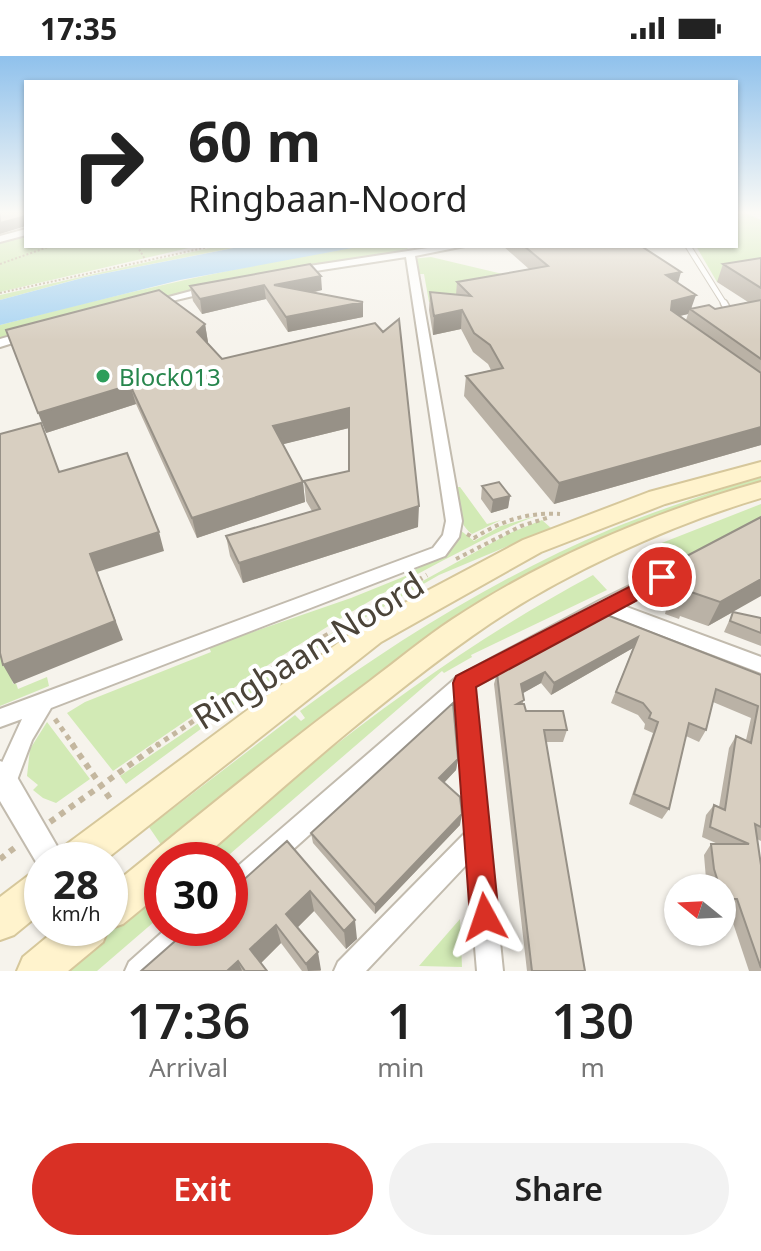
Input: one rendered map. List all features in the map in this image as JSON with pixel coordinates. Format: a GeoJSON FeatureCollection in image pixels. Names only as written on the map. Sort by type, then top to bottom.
{"type":"FeatureCollection","features":[{"type":"Feature","properties":{"kind":"main road"},"geometry":{"type":"LineString","coordinates":[[526,536],[761,469]]}},
{"type":"Feature","properties":{"kind":"main road"},"geometry":{"type":"LineString","coordinates":[[193,842],[299,753],[463,627],[564,568],[702,507],[761,490]]}},
{"type":"Feature","properties":{"kind":"main road","name":"Ringbaan-Noord"},"geometry":{"type":"LineString","coordinates":[[98,842],[371,634],[526,536]]}},
{"type":"Feature","properties":{"kind":"main road"},"geometry":{"type":"LineString","coordinates":[[128,896],[144,883]]}},
{"type":"Feature","properties":{"kind":"main road"},"geometry":{"type":"LineString","coordinates":[[0,921],[24,902]]}},
{"type":"Feature","properties":{"kind":"main road"},"geometry":{"type":"LineString","coordinates":[[37,971],[67,946]]}},
{"type":"Feature","properties":{"kind":"street"},"geometry":{"type":"LineString","coordinates":[[287,273],[400,255]]}},
{"type":"Feature","properties":{"kind":"street"},"geometry":{"type":"LineString","coordinates":[[410,255],[452,529]]}},
{"type":"Feature","properties":{"kind":"street"},"geometry":{"type":"LineString","coordinates":[[145,304],[219,287]]}},
{"type":"Feature","properties":{"kind":"street"},"geometry":{"type":"LineString","coordinates":[[0,343],[41,331]]}},
{"type":"Feature","properties":{"kind":"street","name":"Ringbaan-Noord"},"geometry":{"type":"LineString","coordinates":[[0,718],[439,552],[452,529]]}},
{"type":"Feature","properties":{"kind":"street"},"geometry":{"type":"LineString","coordinates":[[248,873],[464,683],[662,577]]}},
{"type":"Feature","properties":{"kind":"street"},"geometry":{"type":"LineString","coordinates":[[605,606],[761,665]]}},
{"type":"Feature","properties":{"kind":"street"},"geometry":{"type":"LineString","coordinates":[[464,683],[490,971]]}},
{"type":"Feature","properties":{"kind":"street"},"geometry":{"type":"LineString","coordinates":[[39,842],[3,778],[30,720],[44,701]]}},
{"type":"Feature","properties":{"kind":"street"},"geometry":{"type":"LineString","coordinates":[[347,971],[478,836]]}},
{"type":"Feature","properties":{"kind":"street"},"geometry":{"type":"LineString","coordinates":[[138,971],[166,946]]}},
{"type":"Feature","properties":{"kind":"lane"},"geometry":{"type":"LineString","coordinates":[[693,255],[729,312],[714,315]]}},
{"type":"Feature","properties":{"kind":"path"},"geometry":{"type":"LineString","coordinates":[[0,264],[26,255]]}},
{"type":"Feature","properties":{"kind":"path"},"geometry":{"type":"LineString","coordinates":[[142,255],[145,259]]}},
{"type":"Feature","properties":{"kind":"path"},"geometry":{"type":"LineString","coordinates":[[0,293],[167,255]]}},
{"type":"Feature","properties":{"kind":"path"},"geometry":{"type":"LineString","coordinates":[[452,529],[474,538],[489,527],[534,512],[560,514]]}},
{"type":"Feature","properties":{"kind":"path","name":"Ringbaan-Noord"},"geometry":{"type":"LineString","coordinates":[[452,561],[526,536]]}},
{"type":"Feature","properties":{"kind":"path","name":"Ringbaan-Noord"},"geometry":{"type":"LineString","coordinates":[[34,833],[159,743],[337,625],[440,568]]}},
{"type":"Feature","properties":{"kind":"path"},"geometry":{"type":"LineString","coordinates":[[44,701],[124,821]]}},
{"type":"Feature","properties":{"kind":"green space"},"geometry":{"type":"Polygon","coordinates":[[[0,255],[160,255],[0,292],[0,255]]]}},
{"type":"Feature","properties":{"kind":"green space"},"geometry":{"type":"Polygon","coordinates":[[[180,255],[199,255],[85,277],[0,300],[0,295],[180,255]]]}},
{"type":"Feature","properties":{"kind":"green space"},"geometry":{"type":"Polygon","coordinates":[[[315,255],[377,255],[212,285],[0,338],[0,325],[227,271],[315,255]]]}},
{"type":"Feature","properties":{"kind":"green space"},"geometry":{"type":"Polygon","coordinates":[[[701,255],[761,255],[761,275],[717,282],[701,255]]]}},
{"type":"Feature","properties":{"kind":"green space"},"geometry":{"type":"Polygon","coordinates":[[[431,257],[540,283],[429,302],[424,274],[413,274],[411,259],[431,257]]]}},
{"type":"Feature","properties":{"kind":"green space"},"geometry":{"type":"Polygon","coordinates":[[[761,476],[761,487],[583,559],[174,842],[159,842],[149,827],[295,715],[301,721],[305,718],[300,711],[450,611],[570,547],[667,508],[761,476]]]}},
{"type":"Feature","properties":{"kind":"green space"},"geometry":{"type":"Polygon","coordinates":[[[452,487],[460,487],[487,524],[501,520],[472,534],[460,519],[452,487]]]}},
{"type":"Feature","properties":{"kind":"green space"},"geometry":{"type":"Polygon","coordinates":[[[761,504],[761,523],[678,565],[654,546],[761,504]]]}},
{"type":"Feature","properties":{"kind":"green space"},"geometry":{"type":"Polygon","coordinates":[[[536,516],[477,543],[357,609],[274,661],[113,771],[67,713],[85,702],[211,652],[209,647],[408,575],[439,553],[455,526],[474,541],[501,526],[536,516]]]}},
{"type":"Feature","properties":{"kind":"green space"},"geometry":{"type":"Polygon","coordinates":[[[542,520],[551,528],[439,575],[347,628],[232,706],[126,784],[120,776],[348,622],[510,533],[542,520]]]}},
{"type":"Feature","properties":{"kind":"green space"},"geometry":{"type":"Polygon","coordinates":[[[593,575],[607,590],[471,655],[444,673],[442,671],[244,842],[217,842],[386,707],[539,605],[593,575]]]}},
{"type":"Feature","properties":{"kind":"green space"},"geometry":{"type":"Polygon","coordinates":[[[0,625],[13,684],[16,683],[18,689],[47,677],[49,686],[0,706],[0,625]]]}},
{"type":"Feature","properties":{"kind":"green space"},"geometry":{"type":"Polygon","coordinates":[[[47,722],[90,779],[56,803],[33,790],[38,785],[27,776],[30,749],[47,722]]]}},
{"type":"Feature","properties":{"kind":"green space"},"geometry":{"type":"Polygon","coordinates":[[[144,904],[144,931],[128,944],[128,917],[144,904]]]}},
{"type":"Feature","properties":{"kind":"green space"},"geometry":{"type":"Polygon","coordinates":[[[460,919],[462,967],[419,966],[460,919]]]}},
{"type":"Feature","properties":{"kind":"green space"},"geometry":{"type":"Polygon","coordinates":[[[95,946],[126,946],[97,971],[66,971],[95,946]]]}},
{"type":"Feature","properties":{"kind":"water"},"geometry":{"type":"Polygon","coordinates":[[[200,255],[316,255],[180,280],[0,325],[0,300],[86,277],[200,255]]]}},
{"type":"Feature","properties":{"kind":"building"},"geometry":{"type":"Polygon","coordinates":[[[534,255],[654,255],[681,272],[666,275],[696,295],[672,301],[671,310],[761,373],[761,427],[559,483],[466,376],[503,368],[490,345],[474,333],[462,310],[434,316],[430,292],[471,296],[457,282],[548,266],[534,255]]]}},
{"type":"Feature","properties":{"kind":"building"},"geometry":{"type":"Polygon","coordinates":[[[761,258],[761,288],[723,264],[761,258]]]}},
{"type":"Feature","properties":{"kind":"building"},"geometry":{"type":"Polygon","coordinates":[[[310,264],[321,276],[274,285],[363,302],[286,317],[264,285],[200,299],[190,286],[310,264]]]}},
{"type":"Feature","properties":{"kind":"building"},"geometry":{"type":"Polygon","coordinates":[[[159,290],[205,324],[197,332],[222,359],[375,323],[383,332],[399,319],[419,506],[239,563],[226,536],[320,509],[304,481],[349,471],[349,408],[273,426],[303,482],[192,518],[130,385],[38,413],[6,330],[159,290]]]}},
{"type":"Feature","properties":{"kind":"building"},"geometry":{"type":"Polygon","coordinates":[[[761,300],[761,359],[690,309],[709,305],[715,309],[761,300]]]}},
{"type":"Feature","properties":{"kind":"building"},"geometry":{"type":"Polygon","coordinates":[[[41,423],[59,472],[127,453],[159,532],[90,554],[115,621],[3,665],[0,653],[0,434],[41,423]]]}},
{"type":"Feature","properties":{"kind":"building"},"geometry":{"type":"Polygon","coordinates":[[[499,482],[510,496],[493,500],[482,486],[499,482]]]}},
{"type":"Feature","properties":{"kind":"building"},"geometry":{"type":"Polygon","coordinates":[[[761,517],[761,579],[720,602],[691,592],[689,595],[657,579],[686,563],[681,559],[761,517]]]}},
{"type":"Feature","properties":{"kind":"building"},"geometry":{"type":"Polygon","coordinates":[[[733,612],[761,618],[761,633],[730,621],[733,612]]]}},
{"type":"Feature","properties":{"kind":"building"},"geometry":{"type":"Polygon","coordinates":[[[607,615],[761,675],[761,827],[755,824],[761,865],[761,968],[736,899],[736,874],[716,874],[711,844],[749,844],[710,827],[714,805],[725,810],[736,736],[751,743],[758,706],[716,689],[706,730],[689,723],[669,809],[634,794],[658,722],[649,718],[651,713],[643,703],[616,692],[638,637],[554,683],[545,672],[521,684],[524,700],[517,704],[524,704],[526,711],[563,711],[567,730],[544,730],[585,971],[532,971],[497,673],[607,615]]]}},
{"type":"Feature","properties":{"kind":"building"},"geometry":{"type":"Polygon","coordinates":[[[453,703],[458,759],[439,778],[460,797],[462,814],[375,905],[311,833],[453,703]]]}},
{"type":"Feature","properties":{"kind":"building"},"geometry":{"type":"Polygon","coordinates":[[[287,841],[355,920],[344,931],[310,891],[286,914],[318,952],[306,964],[276,925],[250,949],[267,971],[245,971],[238,961],[227,971],[141,971],[169,946],[248,946],[248,876],[287,841]]]}},
{"type":"Feature","properties":{"kind":"place","name":"Block013"},"geometry":{"type":"Point","coordinates":[103,376]}},
{"type":"Feature","properties":{"kind":"route"},"geometry":{"type":"LineString","coordinates":[[485,917],[464,683],[662,577]]}}]}
